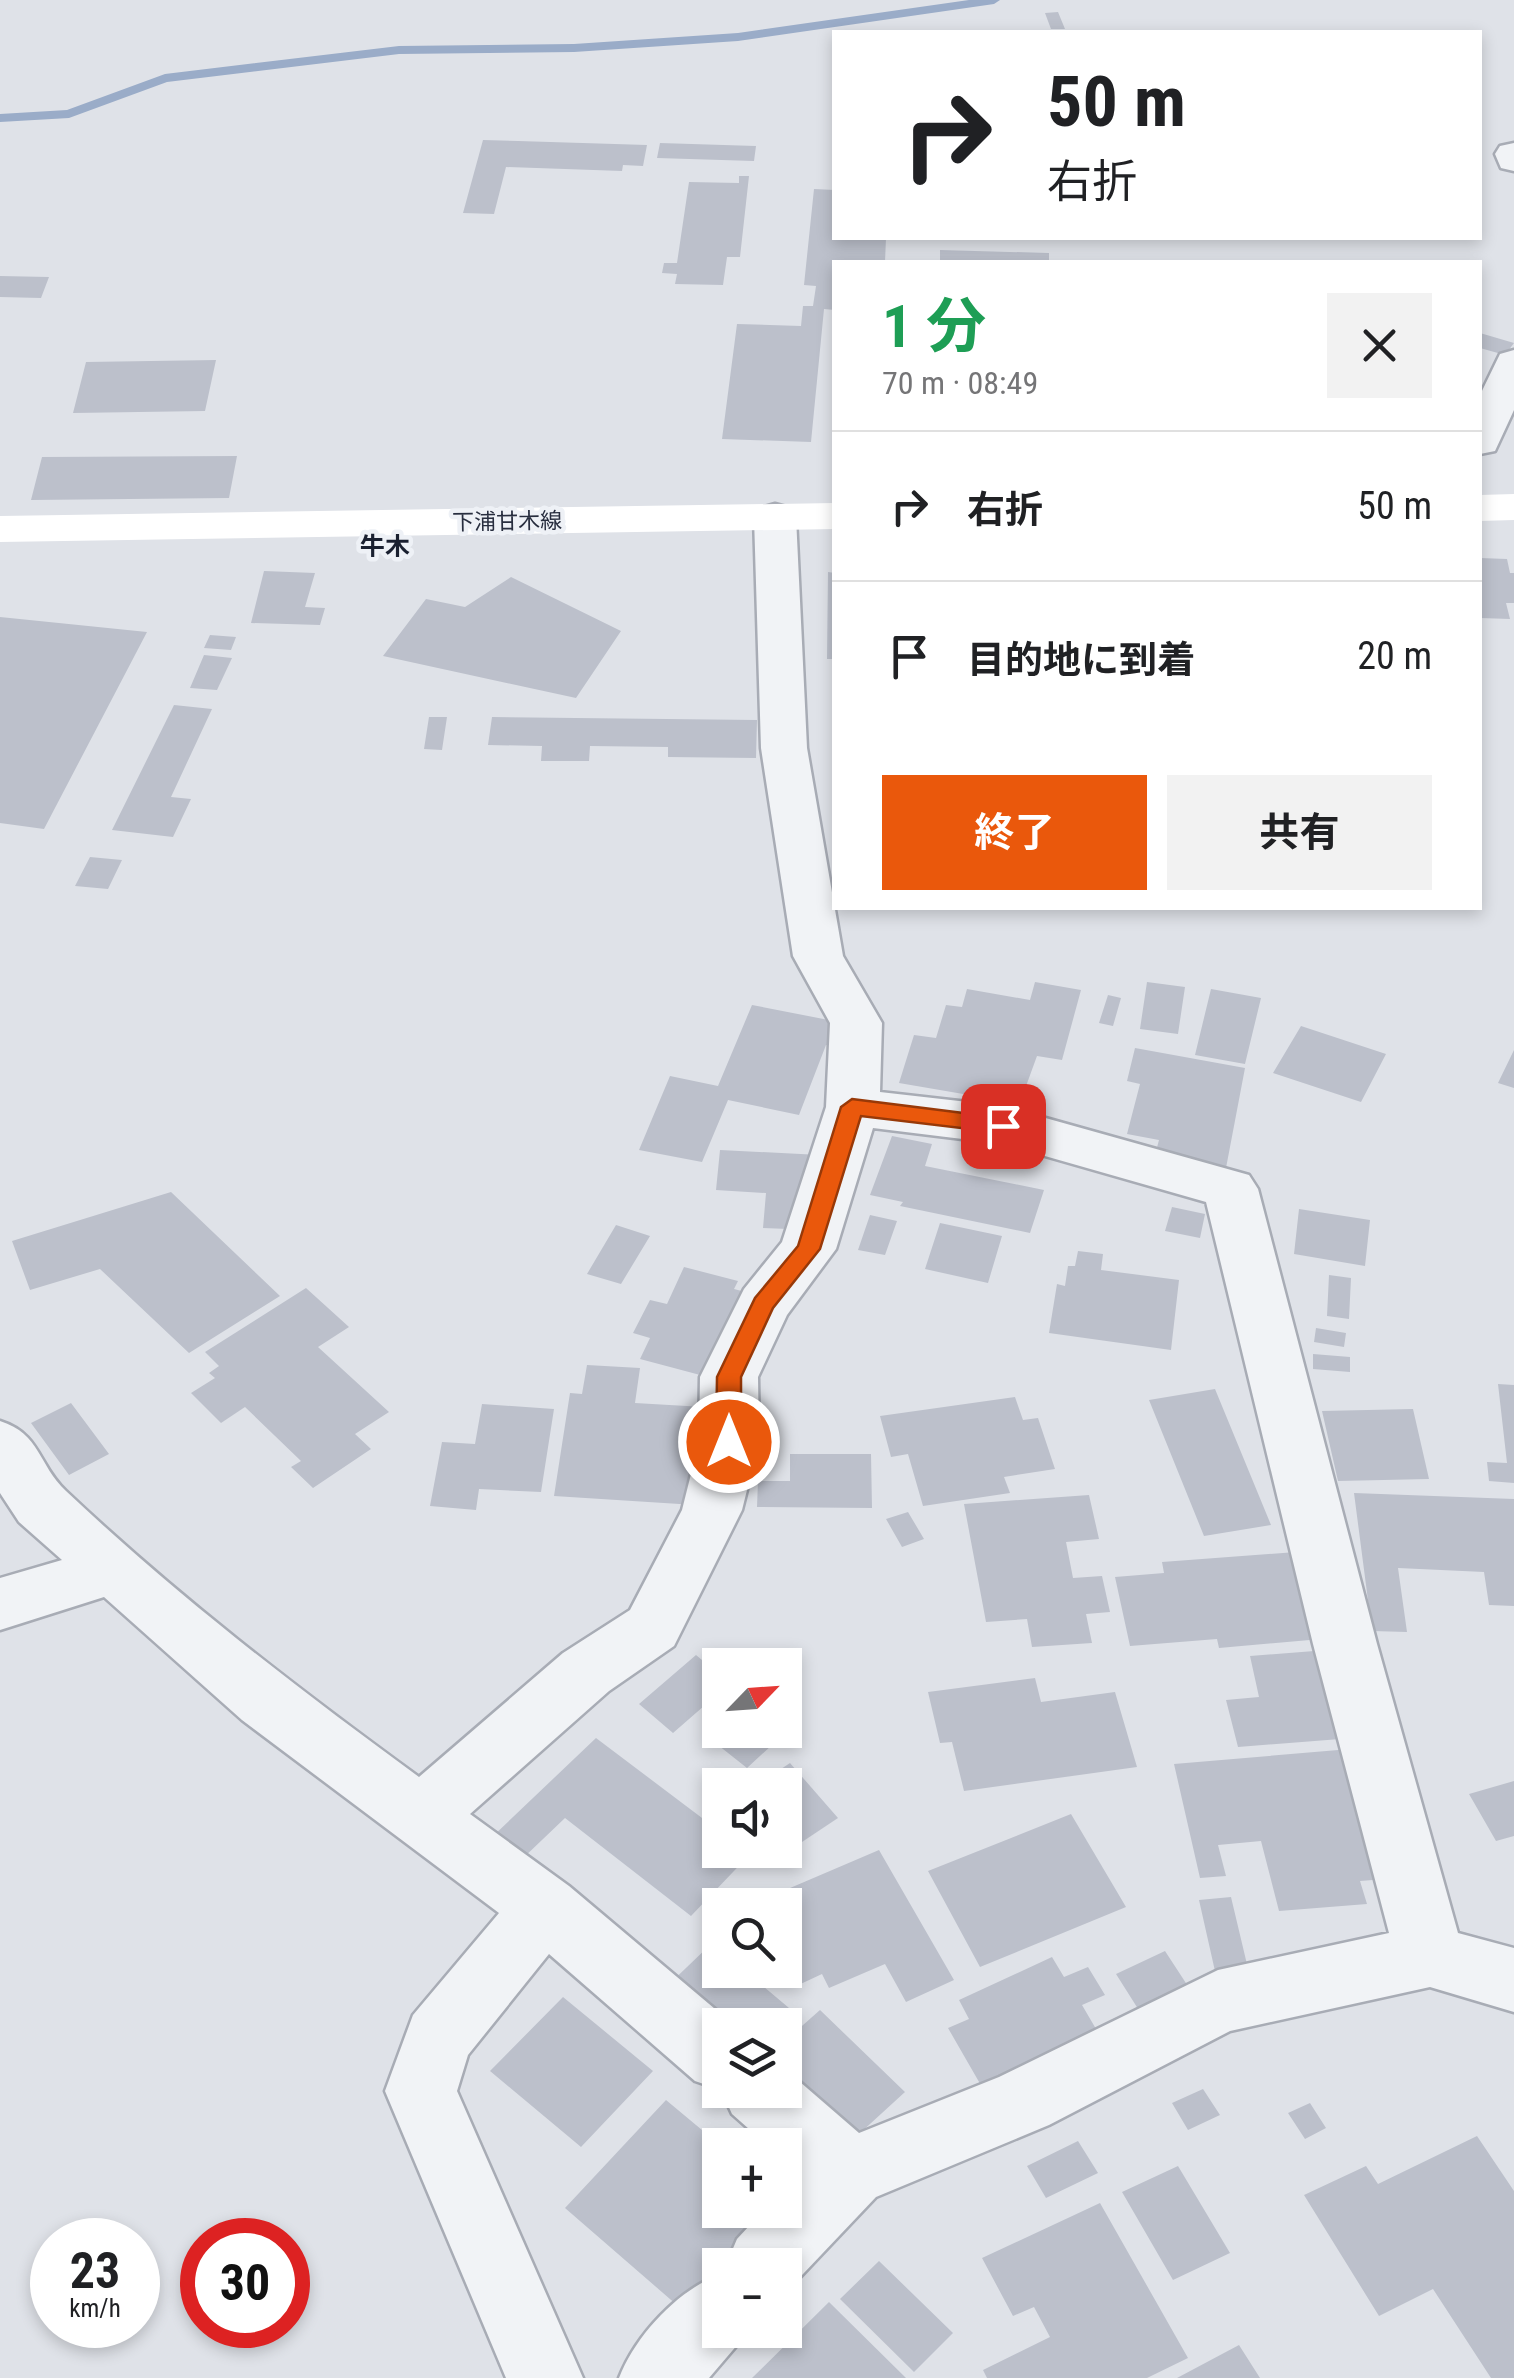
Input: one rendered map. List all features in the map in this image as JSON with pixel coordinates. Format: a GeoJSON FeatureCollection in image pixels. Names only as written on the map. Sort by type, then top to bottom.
{"type":"FeatureCollection","features":[{"type":"Feature","properties":{"kind":"main road"},"geometry":{"type":"LineString","coordinates":[[1482,508],[1514,507]]}},
{"type":"Feature","properties":{"kind":"main road","name":"下浦甘木線"},"geometry":{"type":"LineString","coordinates":[[0,529],[832,516]]}},
{"type":"Feature","properties":{"kind":"street"},"geometry":{"type":"LineString","coordinates":[[1482,437],[1514,362]]}},
{"type":"Feature","properties":{"kind":"street"},"geometry":{"type":"LineString","coordinates":[[421,1816],[586,1672],[652,1628],[712,1510],[729,1442],[729,1377],[764,1304],[808,1249],[852,1107],[856,1023],[818,956],[784,748],[775,517]]}},
{"type":"Feature","properties":{"kind":"street"},"geometry":{"type":"LineString","coordinates":[[852,1107],[1003,1126],[1230,1189],[1430,1956]]}},
{"type":"Feature","properties":{"kind":"street"},"geometry":{"type":"LineString","coordinates":[[0,1444],[41,1505],[265,1701],[545,1908],[702,2043]]}},
{"type":"Feature","properties":{"kind":"street"},"geometry":{"type":"LineString","coordinates":[[0,1604],[114,1569]]}},
{"type":"Feature","properties":{"kind":"street"},"geometry":{"type":"LineString","coordinates":[[545,1908],[438,2038],[421,2091],[545,2378]]}},
{"type":"Feature","properties":{"kind":"street"},"geometry":{"type":"LineString","coordinates":[[779,2248],[850,2172],[1024,2101],[1218,2002],[1430,1956],[1514,1980]]}},
{"type":"Feature","properties":{"kind":"street"},"geometry":{"type":"LineString","coordinates":[[777,2108],[850,2172]]}},
{"type":"Feature","properties":{"kind":"street"},"geometry":{"type":"LineString","coordinates":[[657,2378],[702,2330]]}},
{"type":"Feature","properties":{"kind":"building"},"geometry":{"type":"Polygon","coordinates":[[[1058,12],[1065,29],[1051,29],[1045,13],[1058,12]]]}},
{"type":"Feature","properties":{"kind":"building"},"geometry":{"type":"Polygon","coordinates":[[[483,140],[647,145],[643,166],[623,165],[622,171],[506,167],[494,214],[463,213],[483,140]]]}},
{"type":"Feature","properties":{"kind":"building"},"geometry":{"type":"Polygon","coordinates":[[[660,143],[756,146],[754,161],[657,158],[660,143]]]}},
{"type":"Feature","properties":{"kind":"building"},"geometry":{"type":"Polygon","coordinates":[[[739,176],[749,176],[740,257],[727,257],[723,285],[675,284],[677,274],[662,273],[664,263],[677,263],[689,182],[739,183],[739,176]]]}},
{"type":"Feature","properties":{"kind":"building"},"geometry":{"type":"Polygon","coordinates":[[[814,189],[832,190],[832,240],[886,240],[885,260],[832,260],[832,310],[824,309],[811,442],[722,439],[737,324],[801,326],[803,306],[813,306],[816,286],[804,285],[814,189]]]}},
{"type":"Feature","properties":{"kind":"building"},"geometry":{"type":"Polygon","coordinates":[[[940,250],[1049,253],[1049,260],[940,260],[940,250]]]}},
{"type":"Feature","properties":{"kind":"building"},"geometry":{"type":"Polygon","coordinates":[[[0,276],[49,277],[41,298],[0,297],[0,276]]]}},
{"type":"Feature","properties":{"kind":"building"},"geometry":{"type":"Polygon","coordinates":[[[1482,334],[1514,343],[1505,355],[1482,349],[1482,334]]]}},
{"type":"Feature","properties":{"kind":"building"},"geometry":{"type":"Polygon","coordinates":[[[216,360],[205,411],[73,413],[86,362],[216,360]]]}},
{"type":"Feature","properties":{"kind":"building"},"geometry":{"type":"Polygon","coordinates":[[[237,456],[229,498],[31,500],[42,457],[237,456]]]}},
{"type":"Feature","properties":{"kind":"building"},"geometry":{"type":"Polygon","coordinates":[[[1482,558],[1507,559],[1510,573],[1514,573],[1514,603],[1506,603],[1510,619],[1482,618],[1482,558]]]}},
{"type":"Feature","properties":{"kind":"building"},"geometry":{"type":"Polygon","coordinates":[[[264,571],[315,573],[305,607],[325,608],[320,625],[251,623],[264,571]]]}},
{"type":"Feature","properties":{"kind":"building"},"geometry":{"type":"Polygon","coordinates":[[[828,572],[832,573],[832,659],[827,659],[828,572]]]}},
{"type":"Feature","properties":{"kind":"building"},"geometry":{"type":"Polygon","coordinates":[[[511,577],[621,631],[576,698],[383,656],[426,599],[465,607],[511,577]]]}},
{"type":"Feature","properties":{"kind":"building"},"geometry":{"type":"Polygon","coordinates":[[[0,617],[147,632],[44,829],[0,823],[0,617]]]}},
{"type":"Feature","properties":{"kind":"building"},"geometry":{"type":"Polygon","coordinates":[[[210,635],[236,637],[231,650],[204,648],[210,635]]]}},
{"type":"Feature","properties":{"kind":"building"},"geometry":{"type":"Polygon","coordinates":[[[204,655],[232,658],[217,690],[190,688],[204,655]]]}},
{"type":"Feature","properties":{"kind":"building"},"geometry":{"type":"Polygon","coordinates":[[[174,705],[212,709],[171,797],[191,799],[173,837],[112,830],[174,705]]]}},
{"type":"Feature","properties":{"kind":"building"},"geometry":{"type":"Polygon","coordinates":[[[429,717],[447,717],[442,750],[424,749],[429,717]]]}},
{"type":"Feature","properties":{"kind":"building"},"geometry":{"type":"Polygon","coordinates":[[[492,717],[757,720],[756,758],[668,757],[668,747],[590,746],[589,761],[541,761],[542,746],[488,745],[492,717]]]}},
{"type":"Feature","properties":{"kind":"building"},"geometry":{"type":"Polygon","coordinates":[[[90,857],[122,860],[108,889],[75,886],[90,857]]]}},
{"type":"Feature","properties":{"kind":"building"},"geometry":{"type":"Polygon","coordinates":[[[1035,982],[1081,990],[1062,1060],[1037,1056],[1014,1119],[967,1110],[972,1096],[969,1095],[899,1083],[914,1035],[936,1038],[946,1005],[962,1007],[967,989],[1030,1000],[1035,982]]]}},
{"type":"Feature","properties":{"kind":"building"},"geometry":{"type":"Polygon","coordinates":[[[1147,982],[1185,987],[1178,1034],[1140,1029],[1147,982]]]}},
{"type":"Feature","properties":{"kind":"building"},"geometry":{"type":"Polygon","coordinates":[[[1211,989],[1261,998],[1245,1064],[1195,1055],[1211,989]]]}},
{"type":"Feature","properties":{"kind":"building"},"geometry":{"type":"Polygon","coordinates":[[[1108,995],[1121,998],[1113,1026],[1099,1023],[1108,995]]]}},
{"type":"Feature","properties":{"kind":"building"},"geometry":{"type":"Polygon","coordinates":[[[752,1005],[849,1024],[841,1048],[826,1045],[799,1115],[728,1100],[702,1162],[639,1150],[670,1076],[718,1086],[752,1005]]]}},
{"type":"Feature","properties":{"kind":"building"},"geometry":{"type":"Polygon","coordinates":[[[1301,1026],[1386,1054],[1361,1102],[1273,1073],[1301,1026]]]}},
{"type":"Feature","properties":{"kind":"building"},"geometry":{"type":"Polygon","coordinates":[[[1135,1048],[1245,1068],[1226,1168],[1155,1155],[1159,1140],[1127,1134],[1140,1084],[1127,1081],[1135,1048]]]}},
{"type":"Feature","properties":{"kind":"building"},"geometry":{"type":"Polygon","coordinates":[[[1514,1050],[1514,1088],[1498,1083],[1514,1050]]]}},
{"type":"Feature","properties":{"kind":"building"},"geometry":{"type":"Polygon","coordinates":[[[892,1136],[932,1144],[925,1166],[1044,1190],[1030,1233],[900,1206],[903,1202],[870,1195],[892,1136]]]}},
{"type":"Feature","properties":{"kind":"building"},"geometry":{"type":"Polygon","coordinates":[[[720,1150],[820,1155],[813,1230],[763,1228],[766,1193],[716,1190],[720,1150]]]}},
{"type":"Feature","properties":{"kind":"building"},"geometry":{"type":"Polygon","coordinates":[[[171,1192],[280,1296],[189,1353],[100,1269],[30,1290],[12,1241],[171,1192]]]}},
{"type":"Feature","properties":{"kind":"building"},"geometry":{"type":"Polygon","coordinates":[[[1172,1207],[1205,1214],[1200,1238],[1165,1231],[1172,1207]]]}},
{"type":"Feature","properties":{"kind":"building"},"geometry":{"type":"Polygon","coordinates":[[[1299,1209],[1370,1220],[1365,1266],[1294,1254],[1299,1209]]]}},
{"type":"Feature","properties":{"kind":"building"},"geometry":{"type":"Polygon","coordinates":[[[870,1215],[897,1221],[885,1255],[858,1250],[870,1215]]]}},
{"type":"Feature","properties":{"kind":"building"},"geometry":{"type":"Polygon","coordinates":[[[940,1223],[1002,1236],[988,1283],[925,1269],[940,1223]]]}},
{"type":"Feature","properties":{"kind":"building"},"geometry":{"type":"Polygon","coordinates":[[[616,1225],[650,1236],[621,1284],[587,1274],[616,1225]]]}},
{"type":"Feature","properties":{"kind":"building"},"geometry":{"type":"Polygon","coordinates":[[[1078,1251],[1103,1254],[1101,1270],[1179,1280],[1171,1350],[1049,1333],[1057,1284],[1065,1286],[1068,1266],[1075,1266],[1078,1251]]]}},
{"type":"Feature","properties":{"kind":"building"},"geometry":{"type":"Polygon","coordinates":[[[684,1267],[738,1281],[734,1289],[757,1295],[719,1380],[640,1359],[650,1338],[633,1333],[650,1300],[667,1304],[684,1267]]]}},
{"type":"Feature","properties":{"kind":"building"},"geometry":{"type":"Polygon","coordinates":[[[1329,1275],[1351,1278],[1349,1319],[1327,1316],[1329,1275]]]}},
{"type":"Feature","properties":{"kind":"building"},"geometry":{"type":"Polygon","coordinates":[[[306,1288],[349,1327],[318,1347],[389,1412],[355,1434],[371,1449],[313,1488],[291,1467],[301,1461],[245,1407],[221,1423],[191,1393],[215,1378],[209,1373],[219,1366],[205,1352],[306,1288]]]}},
{"type":"Feature","properties":{"kind":"building"},"geometry":{"type":"Polygon","coordinates":[[[1316,1328],[1346,1333],[1344,1347],[1314,1342],[1316,1328]]]}},
{"type":"Feature","properties":{"kind":"building"},"geometry":{"type":"Polygon","coordinates":[[[1313,1354],[1350,1357],[1350,1372],[1313,1369],[1313,1354]]]}},
{"type":"Feature","properties":{"kind":"building"},"geometry":{"type":"Polygon","coordinates":[[[587,1365],[640,1368],[635,1403],[721,1408],[711,1506],[554,1496],[570,1393],[582,1394],[587,1365]]]}},
{"type":"Feature","properties":{"kind":"building"},"geometry":{"type":"Polygon","coordinates":[[[1498,1384],[1514,1385],[1514,1483],[1489,1481],[1487,1462],[1507,1463],[1498,1384]]]}},
{"type":"Feature","properties":{"kind":"building"},"geometry":{"type":"Polygon","coordinates":[[[1215,1389],[1271,1525],[1204,1536],[1149,1400],[1215,1389]]]}},
{"type":"Feature","properties":{"kind":"building"},"geometry":{"type":"Polygon","coordinates":[[[1015,1397],[1023,1420],[1038,1418],[1055,1469],[1004,1477],[1010,1493],[923,1506],[908,1454],[891,1457],[880,1416],[1015,1397]]]}},
{"type":"Feature","properties":{"kind":"building"},"geometry":{"type":"Polygon","coordinates":[[[71,1403],[109,1454],[69,1475],[31,1423],[71,1403]]]}},
{"type":"Feature","properties":{"kind":"building"},"geometry":{"type":"Polygon","coordinates":[[[482,1404],[554,1409],[541,1492],[479,1489],[476,1510],[430,1506],[442,1442],[475,1444],[482,1404]]]}},
{"type":"Feature","properties":{"kind":"building"},"geometry":{"type":"Polygon","coordinates":[[[1413,1409],[1429,1479],[1338,1481],[1322,1411],[1413,1409]]]}},
{"type":"Feature","properties":{"kind":"building"},"geometry":{"type":"Polygon","coordinates":[[[790,1454],[871,1454],[872,1508],[757,1507],[758,1481],[790,1481],[790,1454]]]}},
{"type":"Feature","properties":{"kind":"building"},"geometry":{"type":"Polygon","coordinates":[[[1354,1493],[1514,1499],[1514,1606],[1489,1605],[1484,1572],[1398,1568],[1407,1632],[1372,1631],[1354,1493]]]}},
{"type":"Feature","properties":{"kind":"building"},"geometry":{"type":"Polygon","coordinates":[[[1089,1495],[1099,1539],[1066,1542],[1073,1578],[1102,1576],[1110,1612],[1086,1614],[1092,1643],[1032,1647],[1027,1619],[986,1622],[964,1504],[1089,1495]]]}},
{"type":"Feature","properties":{"kind":"building"},"geometry":{"type":"Polygon","coordinates":[[[908,1512],[924,1539],[902,1547],[886,1519],[908,1512]]]}},
{"type":"Feature","properties":{"kind":"building"},"geometry":{"type":"Polygon","coordinates":[[[1296,1552],[1321,1639],[1219,1648],[1217,1639],[1130,1646],[1115,1577],[1164,1573],[1162,1562],[1296,1552]]]}},
{"type":"Feature","properties":{"kind":"building"},"geometry":{"type":"Polygon","coordinates":[[[1327,1650],[1353,1738],[1238,1747],[1226,1700],[1259,1697],[1250,1656],[1327,1650]]]}},
{"type":"Feature","properties":{"kind":"building"},"geometry":{"type":"Polygon","coordinates":[[[696,1655],[702,1660],[702,1708],[673,1733],[639,1704],[696,1655]]]}},
{"type":"Feature","properties":{"kind":"building"},"geometry":{"type":"Polygon","coordinates":[[[1035,1678],[1041,1702],[1115,1692],[1137,1767],[964,1791],[952,1742],[940,1743],[928,1692],[1035,1678]]]}},
{"type":"Feature","properties":{"kind":"building"},"geometry":{"type":"Polygon","coordinates":[[[596,1738],[702,1818],[702,1868],[737,1868],[718,1888],[702,1888],[702,1904],[691,1916],[565,1818],[520,1861],[491,1838],[596,1738]]]}},
{"type":"Feature","properties":{"kind":"building"},"geometry":{"type":"Polygon","coordinates":[[[722,1748],[769,1748],[747,1768],[722,1748]]]}},
{"type":"Feature","properties":{"kind":"building"},"geometry":{"type":"Polygon","coordinates":[[[1362,1748],[1398,1878],[1360,1881],[1367,1904],[1279,1911],[1261,1841],[1218,1845],[1226,1876],[1200,1878],[1174,1764],[1362,1748]]]}},
{"type":"Feature","properties":{"kind":"building"},"geometry":{"type":"Polygon","coordinates":[[[802,1777],[838,1818],[802,1842],[802,1777]]]}},
{"type":"Feature","properties":{"kind":"building"},"geometry":{"type":"Polygon","coordinates":[[[1514,1781],[1514,1836],[1496,1841],[1469,1794],[1514,1781]]]}},
{"type":"Feature","properties":{"kind":"building"},"geometry":{"type":"Polygon","coordinates":[[[1071,1814],[1126,1907],[980,1967],[928,1871],[1071,1814]]]}},
{"type":"Feature","properties":{"kind":"building"},"geometry":{"type":"Polygon","coordinates":[[[879,1850],[954,1980],[906,2002],[885,1964],[829,1988],[822,1974],[802,1983],[802,1888],[790,1888],[879,1850]]]}},
{"type":"Feature","properties":{"kind":"building"},"geometry":{"type":"Polygon","coordinates":[[[1231,1897],[1250,1977],[1217,1980],[1199,1900],[1231,1897]]]}},
{"type":"Feature","properties":{"kind":"building"},"geometry":{"type":"Polygon","coordinates":[[[1165,1951],[1197,2000],[1147,2023],[1116,1974],[1165,1951]]]}},
{"type":"Feature","properties":{"kind":"building"},"geometry":{"type":"Polygon","coordinates":[[[702,1953],[702,1988],[765,1988],[789,2008],[702,2008],[702,2027],[662,1991],[702,1953]]]}},
{"type":"Feature","properties":{"kind":"building"},"geometry":{"type":"Polygon","coordinates":[[[1052,1957],[1064,1977],[1088,1967],[1105,1995],[1082,2005],[1106,2046],[990,2101],[948,2028],[969,2019],[959,2000],[1052,1957]]]}},
{"type":"Feature","properties":{"kind":"building"},"geometry":{"type":"Polygon","coordinates":[[[563,1997],[653,2071],[581,2147],[490,2071],[563,1997]]]}},
{"type":"Feature","properties":{"kind":"building"},"geometry":{"type":"Polygon","coordinates":[[[820,2010],[905,2092],[847,2145],[802,2101],[802,2026],[820,2010]]]}},
{"type":"Feature","properties":{"kind":"building"},"geometry":{"type":"Polygon","coordinates":[[[1203,2089],[1220,2115],[1188,2130],[1172,2103],[1203,2089]]]}},
{"type":"Feature","properties":{"kind":"building"},"geometry":{"type":"Polygon","coordinates":[[[666,2100],[702,2130],[702,2228],[772,2228],[755,2248],[702,2248],[702,2309],[693,2319],[565,2208],[666,2100]]]}},
{"type":"Feature","properties":{"kind":"building"},"geometry":{"type":"Polygon","coordinates":[[[1310,2103],[1326,2128],[1305,2139],[1288,2113],[1310,2103]]]}},
{"type":"Feature","properties":{"kind":"building"},"geometry":{"type":"Polygon","coordinates":[[[1477,2136],[1514,2191],[1514,2378],[1491,2378],[1433,2289],[1379,2316],[1304,2195],[1366,2166],[1378,2184],[1477,2136]]]}},
{"type":"Feature","properties":{"kind":"building"},"geometry":{"type":"Polygon","coordinates":[[[1078,2141],[1098,2173],[1046,2198],[1027,2166],[1078,2141]]]}},
{"type":"Feature","properties":{"kind":"building"},"geometry":{"type":"Polygon","coordinates":[[[1178,2166],[1230,2253],[1173,2280],[1122,2192],[1178,2166]]]}},
{"type":"Feature","properties":{"kind":"building"},"geometry":{"type":"Polygon","coordinates":[[[1100,2203],[1188,2358],[1147,2378],[987,2378],[983,2370],[1050,2337],[1034,2307],[1013,2316],[982,2258],[1100,2203]]]}},
{"type":"Feature","properties":{"kind":"building"},"geometry":{"type":"Polygon","coordinates":[[[879,2261],[953,2333],[914,2372],[840,2299],[879,2261]]]}},
{"type":"Feature","properties":{"kind":"building"},"geometry":{"type":"Polygon","coordinates":[[[829,2302],[906,2378],[752,2378],[782,2348],[802,2348],[802,2329],[829,2302]]]}},
{"type":"Feature","properties":{"kind":"building"},"geometry":{"type":"Polygon","coordinates":[[[1239,2345],[1260,2378],[1177,2378],[1239,2345]]]}},
{"type":"Feature","properties":{"kind":"waterway"},"geometry":{"type":"LineString","coordinates":[[0,118],[69,114],[165,78],[399,50],[574,48],[738,37],[994,0]]}},
{"type":"Feature","properties":{"kind":"district","name":"牛木"},"geometry":{"type":"Point","coordinates":[385,546]}},
{"type":"Feature","properties":{"kind":"route"},"geometry":{"type":"LineString","coordinates":[[729,1442],[729,1377],[764,1304],[808,1249],[852,1107],[1003,1126]]}}]}
